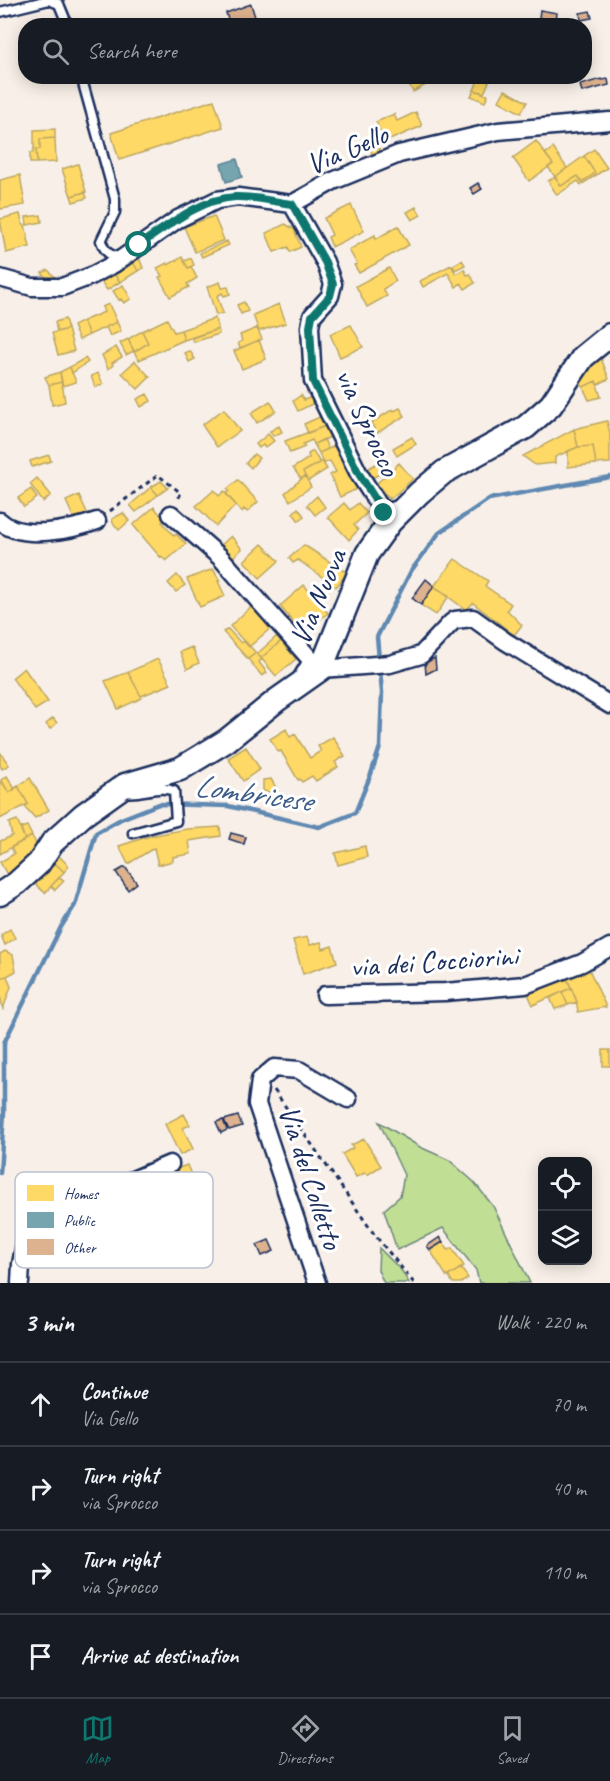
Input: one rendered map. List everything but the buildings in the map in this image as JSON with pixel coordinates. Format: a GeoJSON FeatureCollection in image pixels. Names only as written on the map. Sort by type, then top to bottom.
{"type":"FeatureCollection","features":[{"type":"Feature","properties":{"kind":"street","name":"Via Gello"},"geometry":{"type":"LineString","coordinates":[[0,278],[32,286],[62,287],[92,276],[178,219],[217,200],[238,197],[292,204],[333,181],[399,154],[498,131],[610,121]]}},
{"type":"Feature","properties":{"kind":"street","name":"via Sprocco"},"geometry":{"type":"LineString","coordinates":[[292,204],[325,262],[333,284],[330,296],[312,316],[310,327],[313,381],[359,474],[384,513],[404,508]]}},
{"type":"Feature","properties":{"kind":"street","name":"Via Nuova"},"geometry":{"type":"LineString","coordinates":[[0,894],[39,863],[52,843],[83,815],[124,784],[180,769],[226,741],[277,700],[321,669],[367,554],[390,522],[444,472],[526,427],[551,405],[583,357],[610,335]]}},
{"type":"Feature","properties":{"kind":"street"},"geometry":{"type":"LineString","coordinates":[[171,514],[220,557],[312,661],[298,685]]}},
{"type":"Feature","properties":{"kind":"street"},"geometry":{"type":"LineString","coordinates":[[0,521],[5,526],[29,532],[56,532],[79,528],[97,521]]}},
{"type":"Feature","properties":{"kind":"street"},"geometry":{"type":"LineString","coordinates":[[321,669],[382,664],[421,655],[451,623],[473,618],[505,641],[610,705]]}},
{"type":"Feature","properties":{"kind":"street","name":"via dei Cocciorini"},"geometry":{"type":"LineString","coordinates":[[325,995],[445,993],[525,985],[582,963],[610,947]]}},
{"type":"Feature","properties":{"kind":"street","name":"Via del Colletto"},"geometry":{"type":"LineString","coordinates":[[317,1283],[257,1104],[260,1080],[274,1068],[299,1070],[348,1099]]}},
{"type":"Feature","properties":{"kind":"street"},"geometry":{"type":"LineString","coordinates":[[151,1172],[170,1164]]}},
{"type":"Feature","properties":{"kind":"street"},"geometry":{"type":"LineString","coordinates":[[20,1283],[21,1268]]}},
{"type":"Feature","properties":{"kind":"lane"},"geometry":{"type":"LineString","coordinates":[[0,12],[49,0],[59,4],[65,18]]}},
{"type":"Feature","properties":{"kind":"lane"},"geometry":{"type":"LineString","coordinates":[[83,84],[115,199],[115,212],[101,241],[104,250],[110,255],[122,258]]}},
{"type":"Feature","properties":{"kind":"lane"},"geometry":{"type":"LineString","coordinates":[[116,791],[134,794],[166,788],[174,791],[176,820],[133,833]]}},
{"type":"Feature","properties":{"kind":"path"},"geometry":{"type":"LineString","coordinates":[[97,521],[158,475],[181,493],[171,514]]}},
{"type":"Feature","properties":{"kind":"path"},"geometry":{"type":"LineString","coordinates":[[264,1076],[374,1234],[414,1283]]}},
{"type":"Feature","properties":{"kind":"green space"},"geometry":{"type":"Polygon","coordinates":[[[379,1122],[420,1147],[449,1160],[474,1182],[493,1206],[530,1283],[479,1283],[476,1270],[443,1228],[397,1250],[384,1210],[400,1196],[404,1175],[379,1122]]]}},
{"type":"Feature","properties":{"kind":"green space"},"geometry":{"type":"Polygon","coordinates":[[[379,1248],[402,1271],[409,1283],[384,1283],[378,1270],[379,1248]]]}},
{"type":"Feature","properties":{"kind":"waterway","name":"Lombricese"},"geometry":{"type":"LineString","coordinates":[[0,1173],[4,1113],[4,1043],[61,927],[75,905],[96,833],[121,819],[159,804],[228,806],[319,827],[355,813],[380,747],[382,692],[377,637],[411,571],[439,533],[489,499],[610,477]]}},
{"type":"Feature","properties":{"kind":"route"},"geometry":{"type":"LineString","coordinates":[[139,245],[178,219],[217,200],[238,197],[292,204],[325,262],[333,284],[330,296],[312,316],[310,327],[313,381],[359,474],[384,513]]}}]}
